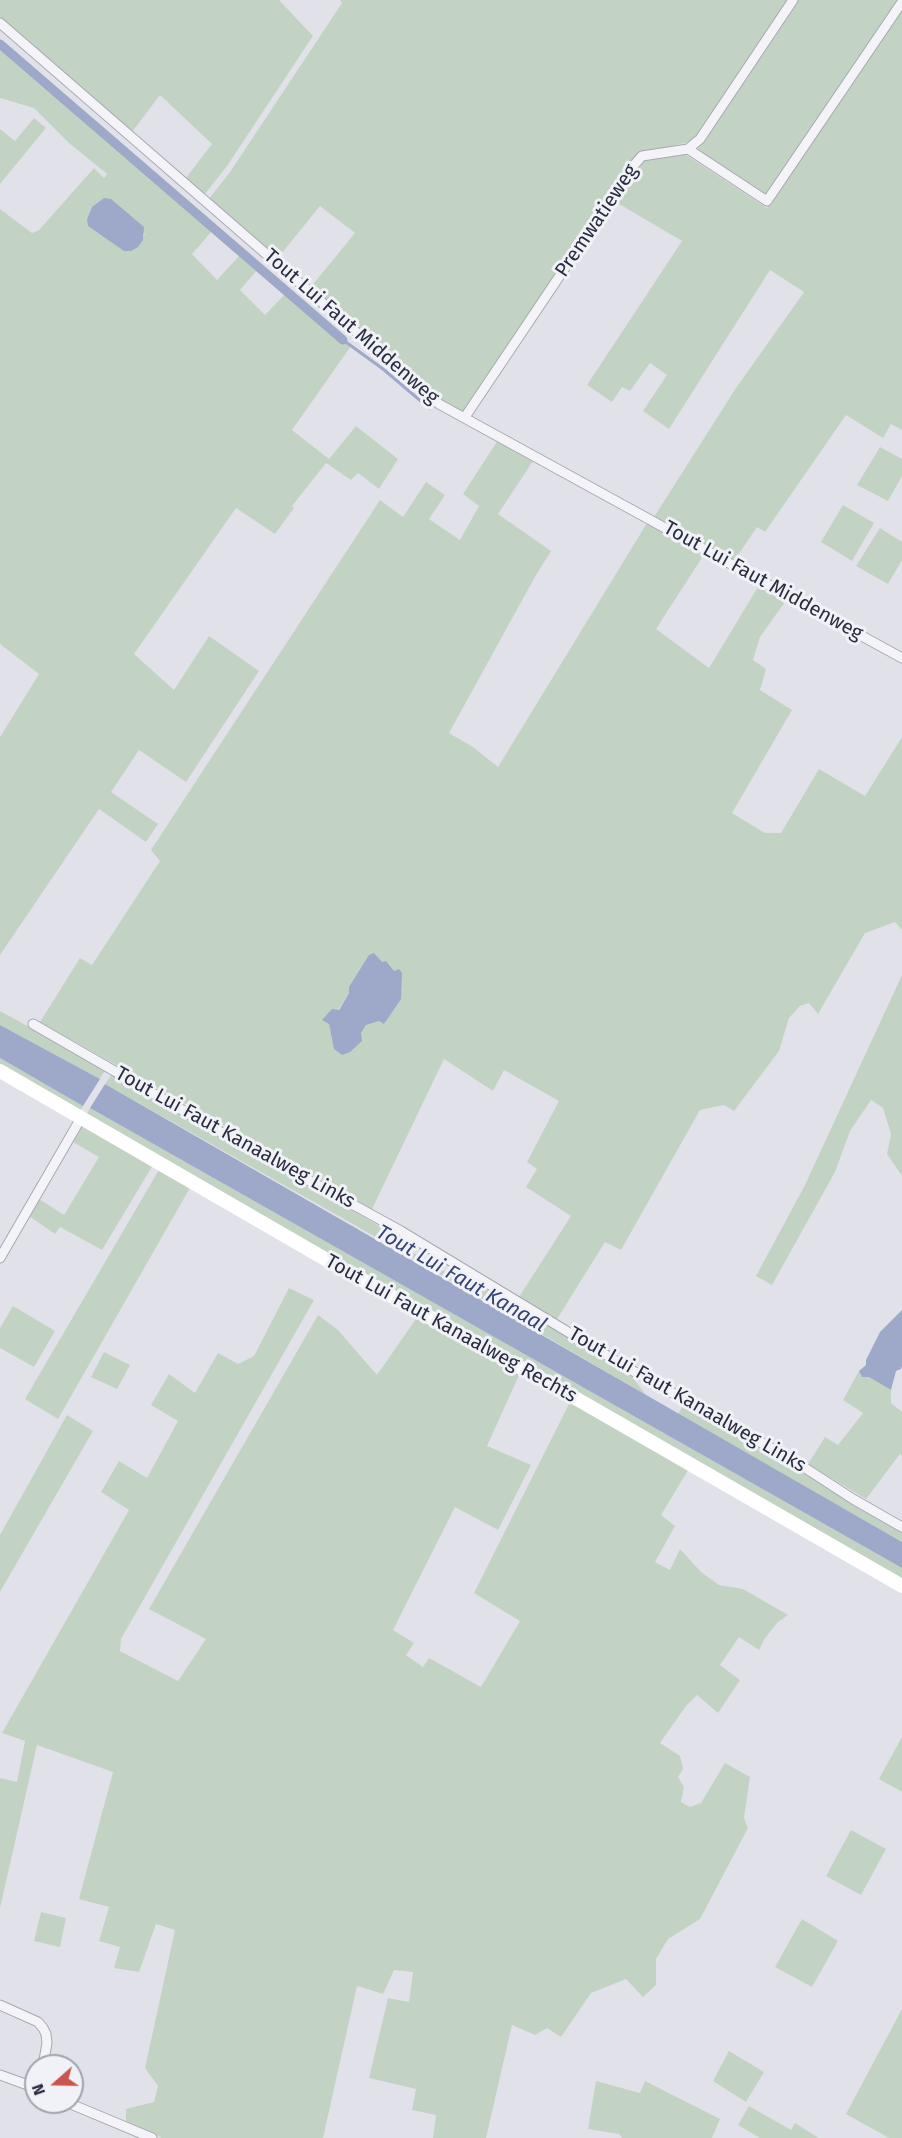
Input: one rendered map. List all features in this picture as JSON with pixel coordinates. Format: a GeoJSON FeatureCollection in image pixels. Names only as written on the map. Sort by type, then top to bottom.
{"type":"FeatureCollection","features":[{"type":"Feature","properties":{"kind":"street"},"geometry":{"type":"LineString","coordinates":[[793,0],[700,140],[687,149],[767,201],[902,2]]}},
{"type":"Feature","properties":{"kind":"street","name":"Tout Lui Faut Middenweg"},"geometry":{"type":"LineString","coordinates":[[0,23],[439,405],[465,417],[902,658]]}},
{"type":"Feature","properties":{"kind":"street","name":"Premwatieweg"},"geometry":{"type":"LineString","coordinates":[[465,417],[634,165],[642,156],[687,149]]}},
{"type":"Feature","properties":{"kind":"street","name":"Tout Lui Faut Kanaalweg Links"},"geometry":{"type":"LineString","coordinates":[[33,1024],[208,1125],[401,1231],[626,1367],[796,1462],[902,1527]]}},
{"type":"Feature","properties":{"kind":"street","name":"Tout Lui Faut Kanaalweg Rechts"},"geometry":{"type":"LineString","coordinates":[[0,1071],[339,1267],[570,1395],[902,1586]]}},
{"type":"Feature","properties":{"kind":"street"},"geometry":{"type":"LineString","coordinates":[[0,1258],[81,1118]]}},
{"type":"Feature","properties":{"kind":"street"},"geometry":{"type":"LineString","coordinates":[[0,2005],[38,2022],[46,2034],[45,2054]]}},
{"type":"Feature","properties":{"kind":"street"},"geometry":{"type":"LineString","coordinates":[[0,2075],[24,2084]]}},
{"type":"Feature","properties":{"kind":"street"},"geometry":{"type":"LineString","coordinates":[[84,2110],[152,2138]]}},
{"type":"Feature","properties":{"kind":"green space"},"geometry":{"type":"Polygon","coordinates":[[[0,0],[279,0],[313,36],[227,166],[205,194],[185,179],[212,144],[160,95],[132,132],[0,17],[0,0]]]}},
{"type":"Feature","properties":{"kind":"green space"},"geometry":{"type":"Polygon","coordinates":[[[340,0],[788,0],[697,138],[638,154],[464,413],[439,399],[310,288],[355,233],[320,206],[277,259],[208,200],[230,172],[342,3],[340,0]]]}},
{"type":"Feature","properties":{"kind":"green space"},"geometry":{"type":"Polygon","coordinates":[[[798,0],[898,0],[765,195],[697,150],[798,0]]]}},
{"type":"Feature","properties":{"kind":"green space"},"geometry":{"type":"Polygon","coordinates":[[[902,9],[902,430],[891,424],[883,438],[846,415],[765,532],[757,527],[734,561],[654,517],[736,388],[804,292],[770,270],[669,429],[643,411],[667,375],[650,363],[630,391],[622,387],[612,402],[587,385],[682,241],[614,201],[646,159],[669,154],[686,155],[767,208],[902,9]]]}},
{"type":"Feature","properties":{"kind":"green space"},"geometry":{"type":"Polygon","coordinates":[[[0,44],[214,229],[192,254],[217,280],[242,253],[259,268],[240,290],[265,315],[287,292],[351,346],[292,430],[329,459],[356,426],[398,459],[379,489],[358,473],[351,480],[326,463],[292,506],[294,508],[275,534],[236,508],[134,654],[174,690],[209,636],[259,671],[186,782],[139,750],[111,792],[158,824],[146,842],[99,809],[0,955],[0,737],[39,674],[0,644],[0,209],[32,233],[39,230],[94,168],[104,178],[107,174],[69,143],[34,108],[0,98],[0,44]],[[92,207],[87,219],[138,247],[145,234],[92,207]]]}},
{"type":"Feature","properties":{"kind":"green space"},"geometry":{"type":"Polygon","coordinates":[[[34,118],[46,128],[0,184],[0,129],[15,141],[34,118]]]}},
{"type":"Feature","properties":{"kind":"green space"},"geometry":{"type":"Polygon","coordinates":[[[498,440],[533,461],[498,514],[551,551],[449,733],[473,747],[498,767],[647,523],[703,556],[656,629],[709,668],[758,587],[785,602],[760,637],[753,660],[766,669],[760,690],[792,710],[732,813],[765,833],[781,833],[819,769],[865,796],[902,737],[902,930],[895,922],[865,933],[818,1014],[809,1003],[800,1006],[789,1018],[779,1051],[734,1111],[724,1105],[700,1110],[621,1250],[605,1242],[557,1319],[519,1297],[571,1216],[526,1187],[537,1169],[527,1162],[559,1101],[504,1070],[493,1091],[444,1059],[372,1209],[40,1022],[80,958],[92,965],[160,861],[151,850],[380,500],[403,517],[426,482],[445,495],[429,519],[460,540],[479,506],[463,494],[498,440]],[[374,953],[329,1024],[332,1036],[361,1033],[372,1021],[385,1024],[394,971],[382,963],[374,953]]]}},
{"type":"Feature","properties":{"kind":"green space"},"geometry":{"type":"Polygon","coordinates":[[[880,447],[902,459],[902,476],[888,501],[857,485],[880,447]]]}},
{"type":"Feature","properties":{"kind":"green space"},"geometry":{"type":"Polygon","coordinates":[[[843,505],[874,523],[852,561],[821,542],[843,505]]]}},
{"type":"Feature","properties":{"kind":"green space"},"geometry":{"type":"Polygon","coordinates":[[[880,528],[902,542],[902,560],[888,584],[856,566],[880,528]]]}},
{"type":"Feature","properties":{"kind":"green space"},"geometry":{"type":"Polygon","coordinates":[[[902,975],[902,1176],[887,1154],[891,1134],[883,1108],[871,1100],[850,1131],[835,1172],[772,1285],[756,1276],[804,1187],[902,975]]]}},
{"type":"Feature","properties":{"kind":"green space"},"geometry":{"type":"Polygon","coordinates":[[[0,1011],[106,1069],[100,1079],[0,1025],[0,1011]]]}},
{"type":"Feature","properties":{"kind":"green space"},"geometry":{"type":"Polygon","coordinates":[[[0,1058],[83,1106],[80,1111],[0,1066],[0,1058]]]}},
{"type":"Feature","properties":{"kind":"green space"},"geometry":{"type":"Polygon","coordinates":[[[112,1074],[411,1244],[410,1251],[464,1283],[472,1281],[630,1374],[646,1395],[367,1232],[105,1084],[112,1074]]]}},
{"type":"Feature","properties":{"kind":"green space"},"geometry":{"type":"Polygon","coordinates":[[[90,1108],[902,1568],[902,1579],[86,1116],[90,1108]]]}},
{"type":"Feature","properties":{"kind":"green space"},"geometry":{"type":"Polygon","coordinates":[[[84,1124],[153,1165],[102,1250],[60,1227],[55,1234],[29,1216],[39,1199],[64,1215],[99,1157],[73,1142],[84,1124]]]}},
{"type":"Feature","properties":{"kind":"green space"},"geometry":{"type":"Polygon","coordinates":[[[160,1168],[191,1186],[58,1419],[25,1399],[160,1168]]]}},
{"type":"Feature","properties":{"kind":"green space"},"geometry":{"type":"Polygon","coordinates":[[[289,1288],[314,1300],[121,1639],[120,1651],[178,1681],[206,1639],[149,1609],[318,1315],[338,1330],[377,1375],[418,1316],[520,1373],[487,1446],[531,1465],[498,1530],[455,1507],[393,1630],[414,1643],[406,1655],[423,1667],[429,1658],[481,1687],[520,1621],[474,1593],[571,1400],[690,1467],[661,1515],[675,1526],[655,1562],[670,1570],[680,1549],[701,1572],[719,1585],[743,1589],[788,1615],[778,1622],[759,1650],[739,1637],[720,1665],[740,1680],[718,1713],[697,1695],[686,1706],[660,1743],[680,1756],[683,1769],[678,1777],[684,1787],[681,1802],[690,1807],[701,1803],[725,1763],[750,1777],[744,1818],[748,1828],[700,1919],[668,1939],[656,1959],[656,1985],[643,1997],[626,1979],[591,1993],[561,2037],[547,2028],[535,2035],[512,2025],[486,2138],[433,2138],[436,2115],[412,2110],[416,2089],[369,2078],[388,1998],[409,2002],[413,1972],[394,1970],[383,1994],[357,1986],[323,2138],[162,2138],[126,2122],[126,2109],[154,2102],[158,2086],[145,2068],[175,1930],[156,1924],[139,1972],[114,1968],[120,1947],[99,1941],[109,1907],[79,1899],[113,1772],[37,1745],[0,1908],[0,1778],[17,1782],[25,1741],[2,1733],[129,1510],[101,1492],[119,1461],[147,1478],[178,1421],[151,1405],[169,1374],[195,1393],[218,1353],[238,1364],[254,1356],[289,1288]]]}},
{"type":"Feature","properties":{"kind":"green space"},"geometry":{"type":"Polygon","coordinates":[[[13,1306],[55,1331],[34,1367],[0,1348],[0,1328],[13,1306]]]}},
{"type":"Feature","properties":{"kind":"green space"},"geometry":{"type":"Polygon","coordinates":[[[104,1352],[130,1365],[117,1389],[91,1377],[104,1352]]]}},
{"type":"Feature","properties":{"kind":"green space"},"geometry":{"type":"Polygon","coordinates":[[[859,1371],[862,1377],[869,1376],[891,1390],[891,1403],[902,1412],[902,1456],[900,1454],[866,1499],[808,1464],[825,1437],[838,1445],[863,1413],[843,1400],[859,1371]]]}},
{"type":"Feature","properties":{"kind":"green space"},"geometry":{"type":"Polygon","coordinates":[[[685,1403],[902,1532],[902,1542],[678,1414],[685,1403]]]}},
{"type":"Feature","properties":{"kind":"green space"},"geometry":{"type":"Polygon","coordinates":[[[67,1415],[93,1431],[0,1592],[0,1535],[67,1415]]]}},
{"type":"Feature","properties":{"kind":"green space"},"geometry":{"type":"Polygon","coordinates":[[[902,1737],[902,1792],[879,1779],[902,1737]]]}},
{"type":"Feature","properties":{"kind":"green space"},"geometry":{"type":"Polygon","coordinates":[[[851,1830],[886,1849],[861,1895],[826,1876],[851,1830]]]}},
{"type":"Feature","properties":{"kind":"green space"},"geometry":{"type":"Polygon","coordinates":[[[41,1912],[66,1918],[60,1947],[34,1941],[41,1912]]]}},
{"type":"Feature","properties":{"kind":"green space"},"geometry":{"type":"Polygon","coordinates":[[[802,1919],[838,1941],[812,1987],[775,1967],[802,1919]]]}},
{"type":"Feature","properties":{"kind":"green space"},"geometry":{"type":"Polygon","coordinates":[[[902,2009],[902,2138],[889,2138],[846,2114],[902,2009]]]}},
{"type":"Feature","properties":{"kind":"green space"},"geometry":{"type":"Polygon","coordinates":[[[729,2051],[764,2072],[746,2102],[713,2081],[729,2051]]]}},
{"type":"Feature","properties":{"kind":"green space"},"geometry":{"type":"Polygon","coordinates":[[[596,2081],[640,2093],[645,2081],[720,2119],[712,2138],[622,2138],[619,2134],[588,2129],[596,2081]]]}},
{"type":"Feature","properties":{"kind":"green space"},"geometry":{"type":"Polygon","coordinates":[[[749,2106],[791,2130],[795,2123],[819,2138],[760,2138],[738,2125],[749,2106]]]}},
{"type":"Feature","properties":{"kind":"water"},"geometry":{"type":"Polygon","coordinates":[[[104,198],[111,199],[144,227],[143,240],[138,247],[131,251],[124,251],[88,226],[87,219],[92,207],[104,198]]]}},
{"type":"Feature","properties":{"kind":"water"},"geometry":{"type":"Polygon","coordinates":[[[374,953],[382,962],[386,961],[394,971],[399,969],[402,973],[401,999],[384,1024],[379,1021],[366,1025],[361,1033],[362,1041],[350,1052],[342,1055],[334,1049],[329,1024],[322,1020],[332,1009],[339,1010],[349,993],[349,987],[369,955],[374,953]]]}},
{"type":"Feature","properties":{"kind":"water"},"geometry":{"type":"Polygon","coordinates":[[[0,1025],[100,1079],[83,1106],[0,1058],[0,1025]]]}},
{"type":"Feature","properties":{"kind":"water"},"geometry":{"type":"Polygon","coordinates":[[[105,1084],[902,1542],[902,1568],[90,1108],[105,1084]]]}},
{"type":"Feature","properties":{"kind":"water"},"geometry":{"type":"Polygon","coordinates":[[[902,1310],[902,1366],[896,1371],[891,1390],[869,1377],[862,1377],[859,1371],[866,1365],[866,1360],[880,1332],[902,1310]]]}},
{"type":"Feature","properties":{"kind":"waterway"},"geometry":{"type":"LineString","coordinates":[[0,44],[343,340]]}},
{"type":"Feature","properties":{"kind":"waterway"},"geometry":{"type":"LineString","coordinates":[[343,340],[383,369],[429,408]]}},
{"type":"Feature","properties":{"kind":"water label","name":"Tout Lui Faut Kanaal"},"geometry":{"type":"Point","coordinates":[461,1279]}}]}
